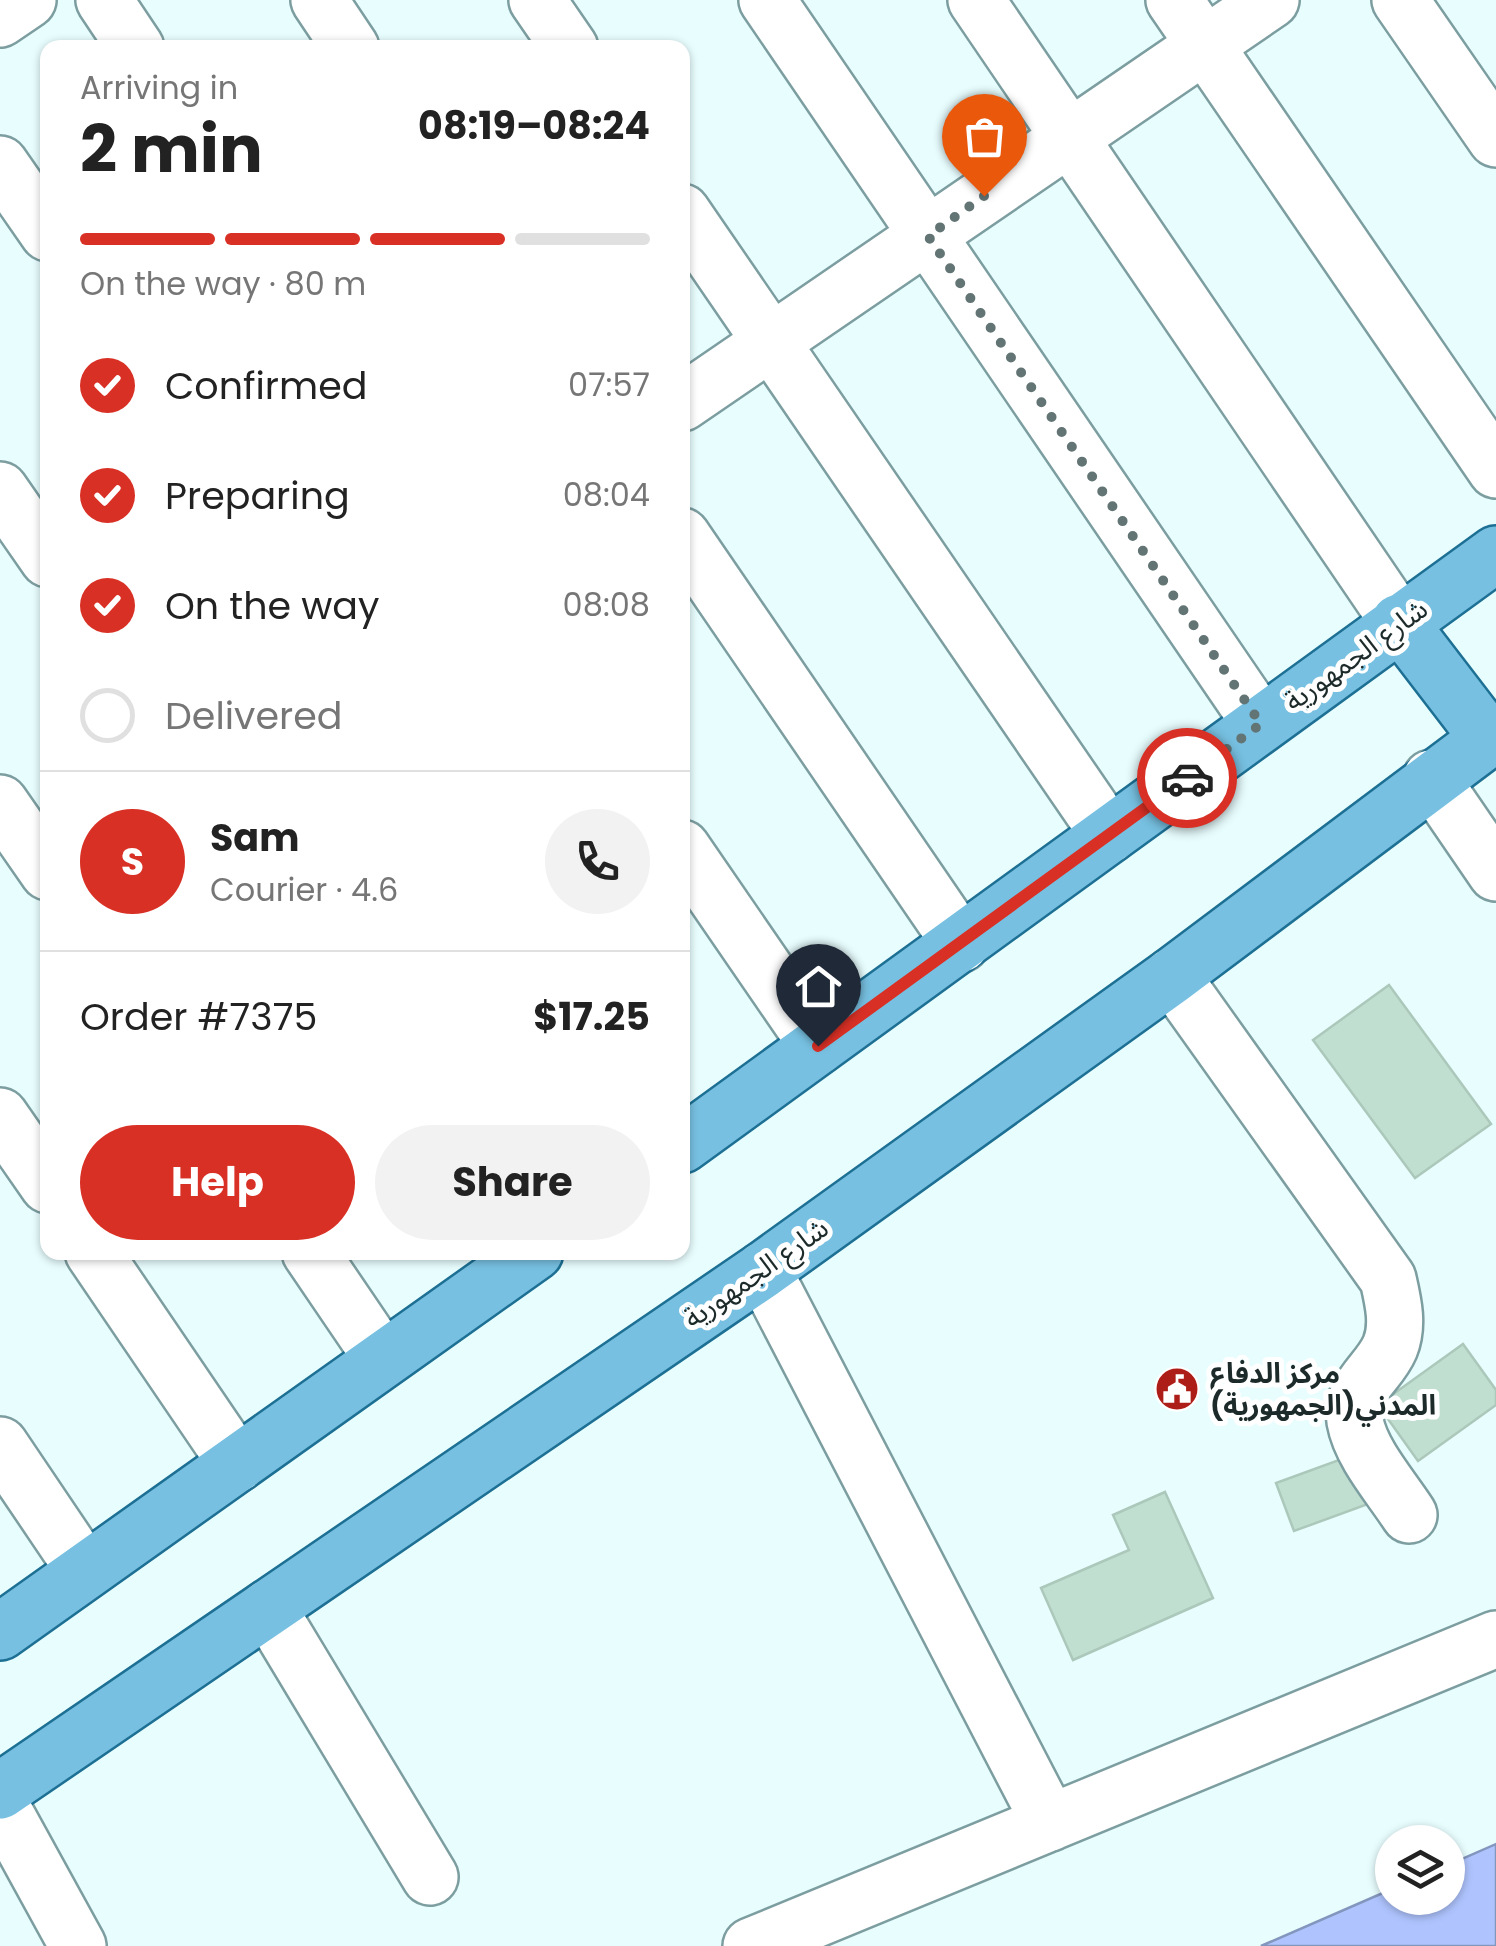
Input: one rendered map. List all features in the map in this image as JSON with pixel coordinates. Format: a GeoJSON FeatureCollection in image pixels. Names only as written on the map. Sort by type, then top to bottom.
{"type":"FeatureCollection","features":[{"type":"Feature","properties":{"kind":"main road","name":"شارع الجمهورية"},"geometry":{"type":"LineString","coordinates":[[690,1140],[1496,554]]}},
{"type":"Feature","properties":{"kind":"main road"},"geometry":{"type":"LineString","coordinates":[[1399,622],[1492,736]]}},
{"type":"Feature","properties":{"kind":"main road","name":"شارع الجمهورية"},"geometry":{"type":"LineString","coordinates":[[0,1791],[763,1270],[1172,976],[1492,736]]}},
{"type":"Feature","properties":{"kind":"main road"},"geometry":{"type":"LineString","coordinates":[[0,1632],[521,1260]]}},
{"type":"Feature","properties":{"kind":"street"},"geometry":{"type":"LineString","coordinates":[[0,18],[28,0]]}},
{"type":"Feature","properties":{"kind":"street"},"geometry":{"type":"LineString","coordinates":[[104,0],[131,40]]}},
{"type":"Feature","properties":{"kind":"street"},"geometry":{"type":"LineString","coordinates":[[319,0],[346,40]]}},
{"type":"Feature","properties":{"kind":"street"},"geometry":{"type":"LineString","coordinates":[[537,0],[564,40]]}},
{"type":"Feature","properties":{"kind":"street"},"geometry":{"type":"LineString","coordinates":[[767,0],[1261,724]]}},
{"type":"Feature","properties":{"kind":"street"},"geometry":{"type":"LineString","coordinates":[[976,0],[1399,622]]}},
{"type":"Feature","properties":{"kind":"street"},"geometry":{"type":"LineString","coordinates":[[1174,0],[1496,470]]}},
{"type":"Feature","properties":{"kind":"street"},"geometry":{"type":"LineString","coordinates":[[690,398],[1272,0]]}},
{"type":"Feature","properties":{"kind":"street"},"geometry":{"type":"LineString","coordinates":[[1400,0],[1496,139]]}},
{"type":"Feature","properties":{"kind":"street"},"geometry":{"type":"LineString","coordinates":[[0,164],[40,222]]}},
{"type":"Feature","properties":{"kind":"street"},"geometry":{"type":"LineString","coordinates":[[690,224],[1109,835]]}},
{"type":"Feature","properties":{"kind":"street"},"geometry":{"type":"LineString","coordinates":[[0,490],[40,548]]}},
{"type":"Feature","properties":{"kind":"street"},"geometry":{"type":"LineString","coordinates":[[690,548],[960,944]]}},
{"type":"Feature","properties":{"kind":"street"},"geometry":{"type":"LineString","coordinates":[[1432,778],[1496,873]]}},
{"type":"Feature","properties":{"kind":"street"},"geometry":{"type":"LineString","coordinates":[[0,803],[32,858]]}},
{"type":"Feature","properties":{"kind":"street"},"geometry":{"type":"LineString","coordinates":[[690,860],[818,1046]]}},
{"type":"Feature","properties":{"kind":"street"},"geometry":{"type":"LineString","coordinates":[[1172,976],[1388,1278],[1395,1312],[1390,1348],[1360,1385],[1355,1419],[1364,1444],[1409,1514]]}},
{"type":"Feature","properties":{"kind":"street"},"geometry":{"type":"LineString","coordinates":[[0,1116],[40,1174]]}},
{"type":"Feature","properties":{"kind":"street"},"geometry":{"type":"LineString","coordinates":[[98,1260],[237,1464]]}},
{"type":"Feature","properties":{"kind":"street"},"geometry":{"type":"LineString","coordinates":[[315,1260],[382,1358]]}},
{"type":"Feature","properties":{"kind":"street"},"geometry":{"type":"LineString","coordinates":[[763,1270],[1050,1822]]}},
{"type":"Feature","properties":{"kind":"street"},"geometry":{"type":"LineString","coordinates":[[0,1445],[85,1571]]}},
{"type":"Feature","properties":{"kind":"street"},"geometry":{"type":"LineString","coordinates":[[268,1608],[430,1877]]}},
{"type":"Feature","properties":{"kind":"street"},"geometry":{"type":"LineString","coordinates":[[752,1946],[1496,1639]]}},
{"type":"Feature","properties":{"kind":"street"},"geometry":{"type":"LineString","coordinates":[[0,1804],[78,1946]]}},
{"type":"Feature","properties":{"kind":"water"},"geometry":{"type":"Polygon","coordinates":[[[1496,1844],[1496,1946],[1261,1946],[1375,1896],[1375,1915],[1465,1915],[1465,1858],[1496,1844]]]}},
{"type":"Feature","properties":{"kind":"building"},"geometry":{"type":"Polygon","coordinates":[[[1389,985],[1491,1124],[1415,1178],[1313,1040],[1389,985]]]}},
{"type":"Feature","properties":{"kind":"building"},"geometry":{"type":"Polygon","coordinates":[[[1463,1344],[1496,1390],[1496,1405],[1418,1461],[1378,1405],[1463,1344]]]}},
{"type":"Feature","properties":{"kind":"building"},"geometry":{"type":"Polygon","coordinates":[[[1369,1449],[1387,1497],[1294,1531],[1276,1483],[1369,1449]]]}},
{"type":"Feature","properties":{"kind":"building"},"geometry":{"type":"Polygon","coordinates":[[[1165,1492],[1213,1598],[1073,1660],[1041,1588],[1129,1550],[1113,1515],[1165,1492]]]}},
{"type":"Feature","properties":{"kind":"way so far"},"geometry":{"type":"LineString","coordinates":[[984,196],[928,236],[1261,724],[1187,778]]}},
{"type":"Feature","properties":{"kind":"place","name":"مركز الدفاع المدني(الجمهورية)"},"geometry":{"type":"Point","coordinates":[1177,1389]}},
{"type":"Feature","properties":{"kind":"route"},"geometry":{"type":"LineString","coordinates":[[818,1046],[1187,778]]}}]}
